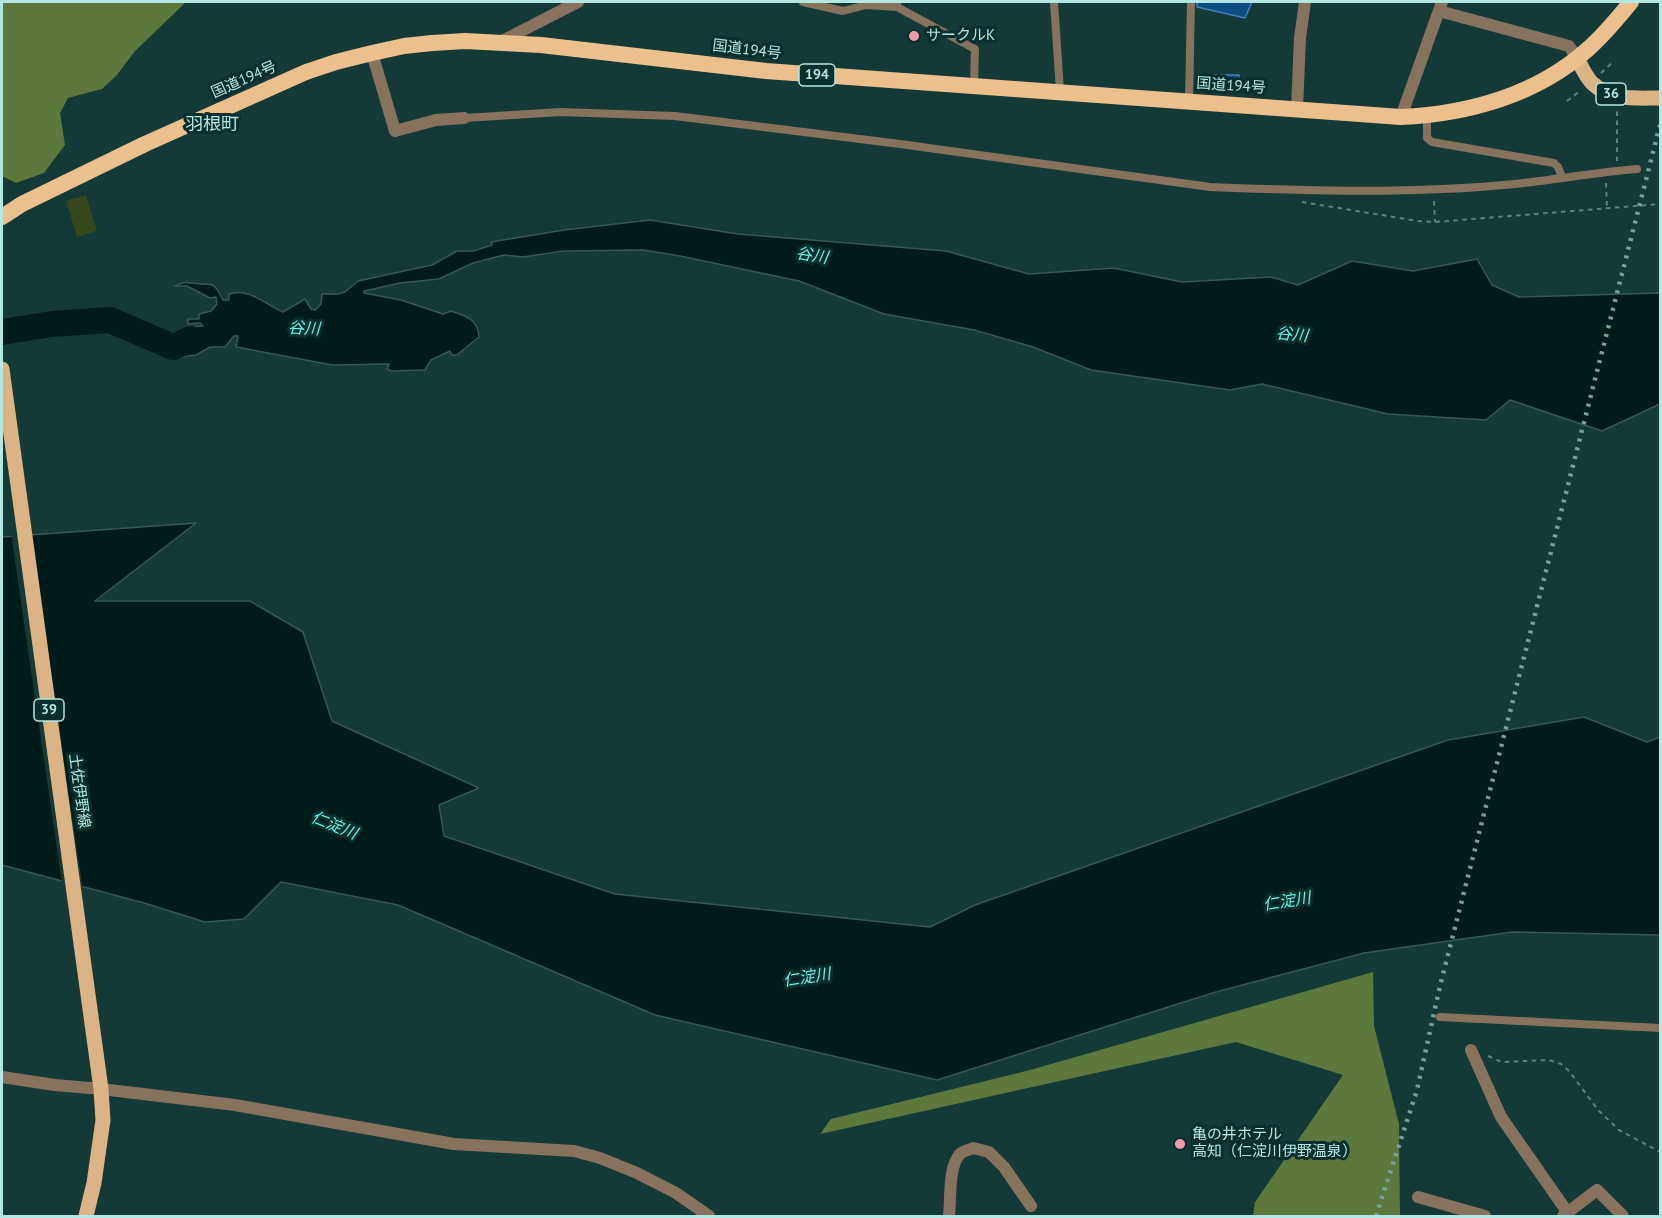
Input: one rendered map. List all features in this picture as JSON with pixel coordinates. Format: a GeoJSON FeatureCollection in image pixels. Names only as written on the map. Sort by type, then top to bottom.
{"type":"FeatureCollection","features":[{"type":"Feature","properties":{"kind":"highway","name":"国道194号"},"geometry":{"type":"LineString","coordinates":[[2,217],[22,204],[145,144],[267,89],[336,62],[404,46],[432,43],[500,42],[589,49],[766,71],[1401,117],[1450,113],[1474,107],[1519,92],[1555,75],[1604,33],[1631,2]]}},
{"type":"Feature","properties":{"kind":"main road","name":"36"},"geometry":{"type":"LineString","coordinates":[[1577,58],[1591,82],[1605,92],[1620,98],[1660,98]]}},
{"type":"Feature","properties":{"kind":"main road","name":"土佐伊野線"},"geometry":{"type":"LineString","coordinates":[[2,369],[101,1089],[103,1120],[94,1183],[86,1216]]}},
{"type":"Feature","properties":{"kind":"street"},"geometry":{"type":"LineString","coordinates":[[500,42],[578,2]]}},
{"type":"Feature","properties":{"kind":"street"},"geometry":{"type":"LineString","coordinates":[[1298,109],[1300,38],[1305,2]]}},
{"type":"Feature","properties":{"kind":"street"},"geometry":{"type":"LineString","coordinates":[[1401,117],[1440,7],[1569,46],[1577,58]]}},
{"type":"Feature","properties":{"kind":"street"},"geometry":{"type":"LineString","coordinates":[[372,53],[394,131],[436,120],[464,118]]}},
{"type":"Feature","properties":{"kind":"street"},"geometry":{"type":"LineString","coordinates":[[1471,1050],[1501,1117],[1566,1215],[1597,1190],[1623,1216]]}},
{"type":"Feature","properties":{"kind":"street"},"geometry":{"type":"LineString","coordinates":[[2,1077],[235,1105],[454,1144],[574,1151],[600,1158],[637,1173],[676,1192],[709,1216]]}},
{"type":"Feature","properties":{"kind":"street"},"geometry":{"type":"LineString","coordinates":[[949,1216],[952,1197],[951,1170],[960,1154],[973,1148],[989,1152],[1004,1167],[1031,1206]]}},
{"type":"Feature","properties":{"kind":"street"},"geometry":{"type":"LineString","coordinates":[[1418,1197],[1485,1216]]}},
{"type":"Feature","properties":{"kind":"lane"},"geometry":{"type":"LineString","coordinates":[[803,2],[843,11],[866,5],[897,4],[975,49],[974,87]]}},
{"type":"Feature","properties":{"kind":"lane"},"geometry":{"type":"LineString","coordinates":[[1054,2],[1060,93]]}},
{"type":"Feature","properties":{"kind":"lane"},"geometry":{"type":"LineString","coordinates":[[1189,102],[1191,2]]}},
{"type":"Feature","properties":{"kind":"lane"},"geometry":{"type":"LineString","coordinates":[[464,118],[561,112],[675,116],[900,144],[1210,187],[1327,192],[1433,188],[1515,184],[1637,169]]}},
{"type":"Feature","properties":{"kind":"lane"},"geometry":{"type":"LineString","coordinates":[[1427,116],[1427,138],[1432,142],[1554,163],[1562,177]]}},
{"type":"Feature","properties":{"kind":"lane"},"geometry":{"type":"LineString","coordinates":[[1440,1017],[1660,1029]]}},
{"type":"Feature","properties":{"kind":"path"},"geometry":{"type":"LineString","coordinates":[[1617,110],[1617,171]]}},
{"type":"Feature","properties":{"kind":"path"},"geometry":{"type":"LineString","coordinates":[[1605,172],[1607,208]]}},
{"type":"Feature","properties":{"kind":"path"},"geometry":{"type":"LineString","coordinates":[[1433,188],[1435,222]]}},
{"type":"Feature","properties":{"kind":"path"},"geometry":{"type":"LineString","coordinates":[[1292,200],[1435,222],[1660,204]]}},
{"type":"Feature","properties":{"kind":"path"},"geometry":{"type":"LineString","coordinates":[[1471,1050],[1502,1062],[1549,1060],[1561,1064],[1569,1071],[1598,1110],[1618,1130],[1660,1152]]}},
{"type":"Feature","properties":{"kind":"green space"},"geometry":{"type":"Polygon","coordinates":[[[2,2],[186,2],[135,51],[117,75],[102,89],[68,98],[60,113],[65,145],[44,173],[16,183],[2,176],[2,2]]]}},
{"type":"Feature","properties":{"kind":"green space"},"geometry":{"type":"Polygon","coordinates":[[[86,195],[97,231],[77,237],[66,201],[86,195]]]}},
{"type":"Feature","properties":{"kind":"green space"},"geometry":{"type":"Polygon","coordinates":[[[1373,972],[1374,1026],[1399,1124],[1400,1216],[1253,1216],[1255,1202],[1343,1075],[1236,1042],[820,1134],[831,1119],[1030,1070],[1373,972]]]}},
{"type":"Feature","properties":{"kind":"water"},"geometry":{"type":"Polygon","coordinates":[[[650,220],[738,234],[946,251],[1029,274],[1114,268],[1182,282],[1271,277],[1298,285],[1352,261],[1413,271],[1477,259],[1492,285],[1519,297],[1660,293],[1660,404],[1602,431],[1510,400],[1486,420],[1388,414],[1262,384],[1230,390],[1091,370],[1033,347],[974,330],[884,314],[799,281],[643,250],[563,251],[523,257],[504,255],[473,263],[439,279],[400,283],[364,291],[364,293],[401,300],[443,314],[451,311],[467,317],[474,323],[479,337],[457,355],[452,355],[450,351],[431,360],[425,370],[391,371],[387,369],[389,364],[332,365],[236,347],[238,336],[234,336],[225,347],[210,347],[196,355],[181,357],[155,351],[163,334],[177,332],[188,327],[203,326],[200,323],[188,324],[188,319],[199,319],[199,314],[211,311],[217,304],[216,297],[210,298],[187,286],[175,286],[182,283],[211,285],[216,288],[223,300],[229,300],[229,294],[236,292],[250,295],[283,312],[305,299],[311,309],[315,310],[321,304],[322,294],[338,294],[345,292],[358,281],[432,265],[457,251],[473,251],[492,245],[491,242],[564,230],[650,220]]]}},
{"type":"Feature","properties":{"kind":"water","name":"仁淀川"},"geometry":{"type":"Polygon","coordinates":[[[196,523],[95,601],[250,601],[303,632],[332,721],[479,788],[439,805],[444,836],[615,894],[930,927],[975,905],[1448,740],[1584,717],[1647,742],[1660,737],[1660,935],[1512,932],[1364,953],[1216,992],[937,1080],[655,1015],[398,905],[281,882],[244,919],[205,922],[144,903],[2,865],[2,537],[196,523]]]}},
{"type":"Feature","properties":{"kind":"pier"},"geometry":{"type":"Polygon","coordinates":[[[30,532],[83,890],[62,884],[11,533],[30,532]]]}},
{"type":"Feature","properties":{"kind":"building"},"geometry":{"type":"Polygon","coordinates":[[[1197,2],[1252,2],[1245,18],[1197,7],[1197,2]]]}},
{"type":"Feature","properties":{"kind":"building"},"geometry":{"type":"Polygon","coordinates":[[[1211,75],[1239,75],[1239,91],[1211,91],[1211,75]]]}},
{"type":"Feature","properties":{"kind":"waterway","name":"谷川"},"geometry":{"type":"LineString","coordinates":[[2,332],[52,324],[110,320],[173,347],[191,339]]}},
{"type":"Feature","properties":{"kind":"railway"},"geometry":{"type":"LineString","coordinates":[[1376,1216],[1417,1090],[1440,986],[1660,125]]}},
{"type":"Feature","properties":{"kind":"place","name":"サークルK"},"geometry":{"type":"Point","coordinates":[914,36]}},
{"type":"Feature","properties":{"kind":"place","name":"亀の井ホテル 高知（仁淀川伊野温泉）"},"geometry":{"type":"Point","coordinates":[1180,1144]}},
{"type":"Feature","properties":{"kind":"district","name":"羽根町"},"geometry":{"type":"Point","coordinates":[212,125]}}]}
